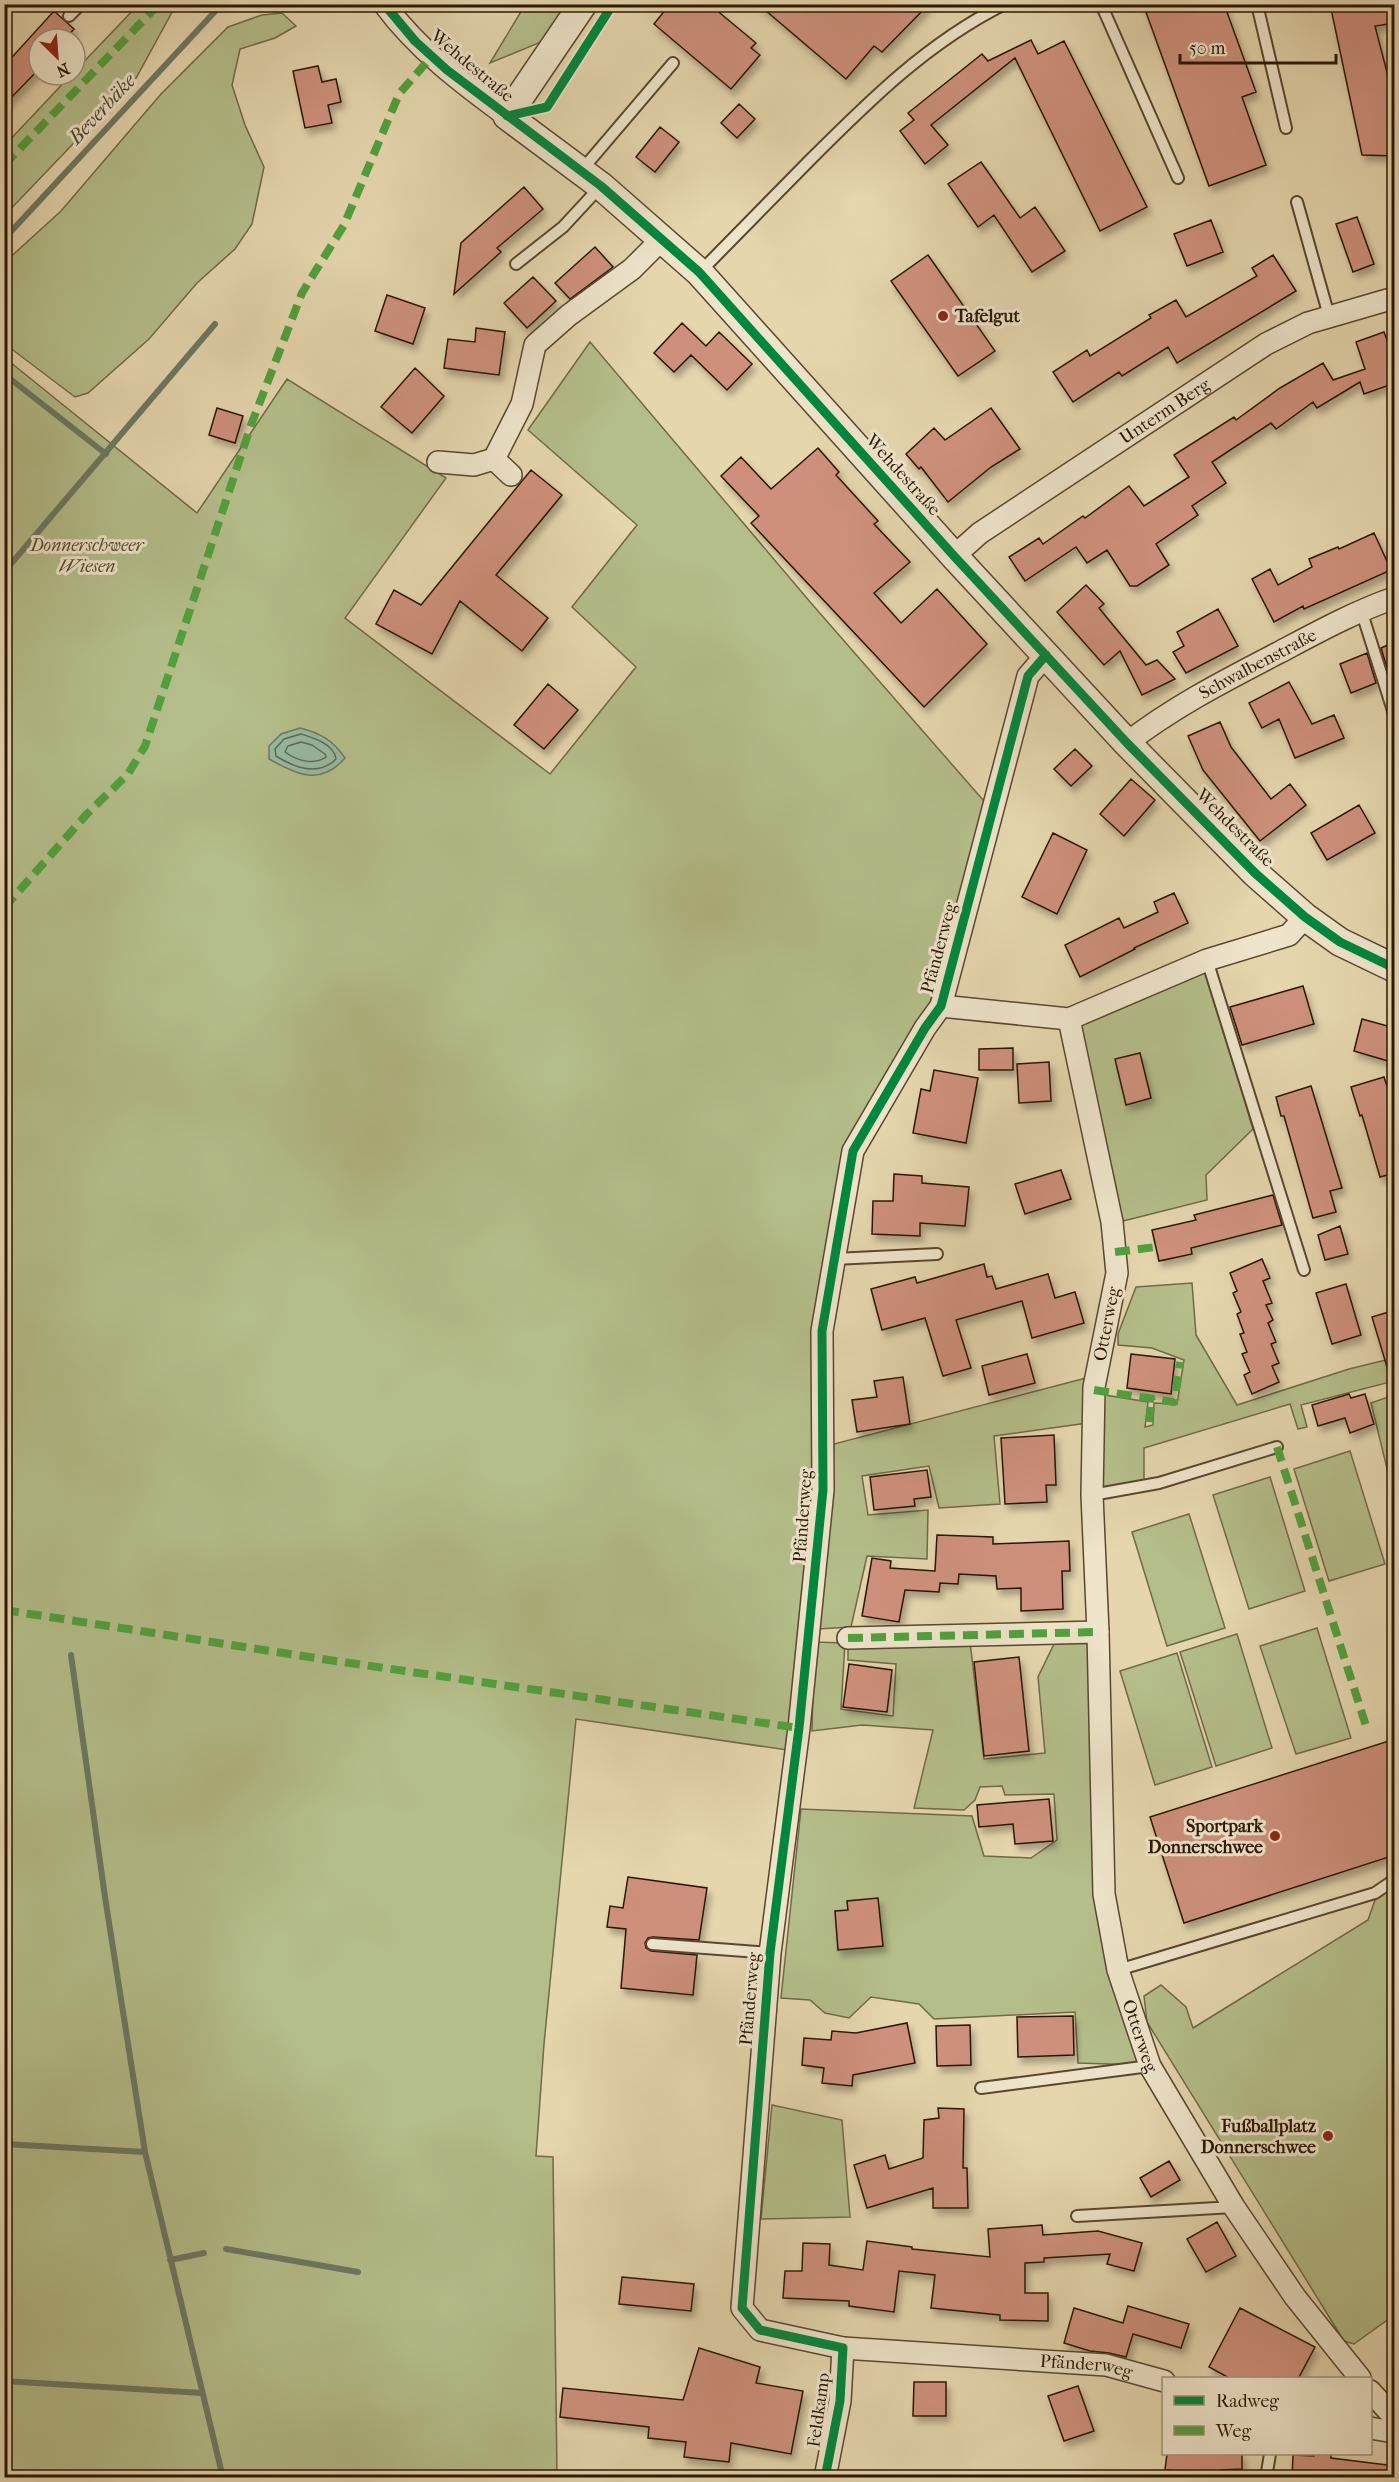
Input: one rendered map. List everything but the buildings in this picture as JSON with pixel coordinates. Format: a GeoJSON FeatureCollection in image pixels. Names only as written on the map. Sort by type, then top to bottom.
{"type":"FeatureCollection","features":[{"type":"Feature","properties":{"kind":"street","name":"Wehdestraße"},"geometry":{"type":"LineString","coordinates":[[384,4],[416,41],[439,63],[591,178],[699,272],[954,556],[1127,743],[1255,873],[1305,917],[1340,942],[1395,968]]}},
{"type":"Feature","properties":{"kind":"street"},"geometry":{"type":"LineString","coordinates":[[507,116],[583,4]]}},
{"type":"Feature","properties":{"kind":"street"},"geometry":{"type":"LineString","coordinates":[[438,462],[474,465],[494,459],[522,404],[535,345],[570,315],[632,269],[662,240]]}},
{"type":"Feature","properties":{"kind":"street","name":"Unterm Berg"},"geometry":{"type":"LineString","coordinates":[[954,556],[980,532],[1266,344],[1308,322],[1395,298]]}},
{"type":"Feature","properties":{"kind":"street"},"geometry":{"type":"LineString","coordinates":[[494,459],[511,475]]}},
{"type":"Feature","properties":{"kind":"street","name":"Schwalbenstraße"},"geometry":{"type":"LineString","coordinates":[[1127,743],[1154,722],[1226,680],[1361,609],[1395,598]]}},
{"type":"Feature","properties":{"kind":"street","name":"Pfänderweg"},"geometry":{"type":"LineString","coordinates":[[1046,655],[1028,676],[941,1006],[925,1028],[853,1151],[822,1331],[823,1490],[799,1728],[770,1953],[742,2308],[760,2330],[843,2348],[1106,2365],[1162,2381]]}},
{"type":"Feature","properties":{"kind":"street"},"geometry":{"type":"LineString","coordinates":[[941,1006],[1069,1019],[1207,960],[1289,935],[1305,917]]}},
{"type":"Feature","properties":{"kind":"street","name":"Otterweg"},"geometry":{"type":"LineString","coordinates":[[1069,1019],[1112,1222],[1117,1273],[1094,1387],[1092,1496],[1098,1632],[1104,1894],[1118,1970],[1150,2066],[1234,2207],[1295,2297],[1358,2377]]}},
{"type":"Feature","properties":{"kind":"street"},"geometry":{"type":"LineString","coordinates":[[848,1638],[1098,1632]]}},
{"type":"Feature","properties":{"kind":"street","name":"Feldkamp"},"geometry":{"type":"LineString","coordinates":[[825,2478],[840,2401],[843,2348]]}},
{"type":"Feature","properties":{"kind":"street"},"geometry":{"type":"LineString","coordinates":[[1372,2392],[1395,2417]]}},
{"type":"Feature","properties":{"kind":"street"},"geometry":{"type":"LineString","coordinates":[[1372,2428],[1395,2432]]}},
{"type":"Feature","properties":{"kind":"lane"},"geometry":{"type":"LineString","coordinates":[[69,16],[81,4]]}},
{"type":"Feature","properties":{"kind":"lane"},"geometry":{"type":"LineString","coordinates":[[699,272],[869,100],[931,50],[982,16],[1005,4]]}},
{"type":"Feature","properties":{"kind":"lane"},"geometry":{"type":"LineString","coordinates":[[1101,4],[1178,178]]}},
{"type":"Feature","properties":{"kind":"lane"},"geometry":{"type":"LineString","coordinates":[[1257,4],[1286,128]]}},
{"type":"Feature","properties":{"kind":"lane"},"geometry":{"type":"LineString","coordinates":[[516,264],[563,227],[591,178],[673,63]]}},
{"type":"Feature","properties":{"kind":"lane"},"geometry":{"type":"LineString","coordinates":[[1298,202],[1329,316]]}},
{"type":"Feature","properties":{"kind":"lane"},"geometry":{"type":"LineString","coordinates":[[1361,609],[1395,714]]}},
{"type":"Feature","properties":{"kind":"lane"},"geometry":{"type":"LineString","coordinates":[[1207,960],[1304,1270]]}},
{"type":"Feature","properties":{"kind":"lane"},"geometry":{"type":"LineString","coordinates":[[834,1259],[937,1254]]}},
{"type":"Feature","properties":{"kind":"lane"},"geometry":{"type":"LineString","coordinates":[[1092,1496],[1159,1483],[1277,1447]]}},
{"type":"Feature","properties":{"kind":"lane"},"geometry":{"type":"LineString","coordinates":[[1118,1970],[1375,1893],[1395,1881]]}},
{"type":"Feature","properties":{"kind":"lane"},"geometry":{"type":"LineString","coordinates":[[652,1944],[770,1953]]}},
{"type":"Feature","properties":{"kind":"lane"},"geometry":{"type":"LineString","coordinates":[[981,2088],[1150,2066]]}},
{"type":"Feature","properties":{"kind":"lane"},"geometry":{"type":"LineString","coordinates":[[1077,2216],[1234,2207]]}},
{"type":"Feature","properties":{"kind":"lane"},"geometry":{"type":"LineString","coordinates":[[1266,2478],[1270,2455]]}},
{"type":"Feature","properties":{"kind":"green space"},"geometry":{"type":"Polygon","coordinates":[[[138,5],[176,5],[136,78],[5,215],[5,145],[60,87],[87,87],[87,58],[138,5]]]}},
{"type":"Feature","properties":{"kind":"green space"},"geometry":{"type":"Polygon","coordinates":[[[525,5],[567,5],[541,42],[490,63],[525,5]]]}},
{"type":"Feature","properties":{"kind":"green space"},"geometry":{"type":"Polygon","coordinates":[[[282,13],[296,26],[275,38],[240,49],[232,85],[245,125],[264,167],[252,224],[235,249],[197,283],[149,339],[88,393],[75,397],[5,344],[5,262],[61,211],[161,94],[228,27],[262,15],[282,13]]]}},
{"type":"Feature","properties":{"kind":"green space","name":"Donnerschweer Wiesen"},"geometry":{"type":"Polygon","coordinates":[[[590,342],[811,603],[990,808],[927,1013],[845,1152],[818,1492],[787,1750],[576,1719],[544,2044],[536,2156],[553,2157],[557,2477],[5,2477],[5,358],[197,513],[287,379],[446,478],[345,618],[550,774],[636,667],[572,607],[637,525],[528,430],[590,342]]]}},
{"type":"Feature","properties":{"kind":"green space"},"geometry":{"type":"Polygon","coordinates":[[[1206,969],[1253,1129],[1206,1175],[1207,1200],[1119,1222],[1078,1022],[1206,969]]]}},
{"type":"Feature","properties":{"kind":"green space"},"geometry":{"type":"Polygon","coordinates":[[[1192,1283],[1196,1335],[1237,1405],[1349,1369],[1394,1358],[1394,1381],[1301,1405],[1307,1427],[1298,1429],[1290,1404],[1144,1448],[1144,1481],[1096,1490],[1098,1394],[1148,1402],[1145,1427],[1153,1425],[1154,1403],[1177,1404],[1184,1360],[1152,1348],[1118,1345],[1118,1334],[1136,1287],[1192,1283]]]}},
{"type":"Feature","properties":{"kind":"green space"},"geometry":{"type":"Polygon","coordinates":[[[1086,1378],[1087,1423],[994,1436],[1000,1504],[939,1508],[929,1466],[862,1476],[868,1515],[928,1510],[927,1559],[867,1556],[851,1627],[818,1629],[834,1444],[1086,1378]]]}},
{"type":"Feature","properties":{"kind":"green space"},"geometry":{"type":"Polygon","coordinates":[[[1394,1395],[1394,1497],[1371,1403],[1394,1395]]]}},
{"type":"Feature","properties":{"kind":"green space"},"geometry":{"type":"Polygon","coordinates":[[[1350,1451],[1385,1564],[1329,1581],[1294,1469],[1350,1451]]]}},
{"type":"Feature","properties":{"kind":"green space"},"geometry":{"type":"Polygon","coordinates":[[[1270,1477],[1305,1591],[1249,1609],[1213,1495],[1270,1477]]]}},
{"type":"Feature","properties":{"kind":"green space"},"geometry":{"type":"Polygon","coordinates":[[[1189,1514],[1225,1628],[1167,1646],[1132,1532],[1189,1514]]]}},
{"type":"Feature","properties":{"kind":"green space"},"geometry":{"type":"Polygon","coordinates":[[[1317,1628],[1351,1738],[1296,1754],[1260,1646],[1317,1628]]]}},
{"type":"Feature","properties":{"kind":"green space"},"geometry":{"type":"Polygon","coordinates":[[[1237,1634],[1272,1748],[1216,1766],[1180,1652],[1237,1634]]]}},
{"type":"Feature","properties":{"kind":"green space"},"geometry":{"type":"Polygon","coordinates":[[[1091,1638],[1100,1922],[1138,2065],[1078,2063],[1075,2012],[934,2019],[919,2004],[871,1997],[849,2018],[825,2013],[810,2000],[781,1998],[801,1809],[972,1816],[984,1856],[1031,1858],[1057,1840],[1054,1794],[1005,1795],[1002,1786],[980,1787],[975,1800],[964,1810],[914,1808],[933,1730],[862,1725],[812,1731],[814,1642],[845,1643],[841,1709],[893,1716],[896,1664],[848,1660],[848,1644],[970,1642],[984,1759],[1045,1753],[1038,1677],[1056,1640],[1091,1638]]]}},
{"type":"Feature","properties":{"kind":"green space"},"geometry":{"type":"Polygon","coordinates":[[[1177,1653],[1212,1767],[1155,1785],[1120,1671],[1177,1653]]]}},
{"type":"Feature","properties":{"kind":"green space","name":"Fußballplatz Donnerschwee"},"geometry":{"type":"Polygon","coordinates":[[[1394,1885],[1394,2315],[1354,2344],[1344,2341],[1147,2022],[1144,1996],[1161,1985],[1186,2007],[1193,2028],[1368,1920],[1375,1900],[1394,1885]]]}},
{"type":"Feature","properties":{"kind":"green space"},"geometry":{"type":"Polygon","coordinates":[[[772,2105],[842,2120],[850,2217],[761,2219],[772,2105]]]}},
{"type":"Feature","properties":{"kind":"water"},"geometry":{"type":"Polygon","coordinates":[[[300,728],[326,738],[345,758],[336,767],[318,775],[289,770],[269,759],[269,746],[281,734],[300,728]]]}},
{"type":"Feature","properties":{"kind":"waterway","name":"Beverbäke"},"geometry":{"type":"LineString","coordinates":[[4,239],[221,5],[226,4]]}},
{"type":"Feature","properties":{"kind":"waterway"},"geometry":{"type":"LineString","coordinates":[[4,572],[215,324]]}},
{"type":"Feature","properties":{"kind":"waterway"},"geometry":{"type":"LineString","coordinates":[[4,374],[106,454]]}},
{"type":"Feature","properties":{"kind":"waterway"},"geometry":{"type":"LineString","coordinates":[[71,1655],[105,1897],[145,2152],[223,2478]]}},
{"type":"Feature","properties":{"kind":"waterway"},"geometry":{"type":"LineString","coordinates":[[4,2144],[145,2152]]}},
{"type":"Feature","properties":{"kind":"waterway"},"geometry":{"type":"LineString","coordinates":[[226,2249],[358,2272]]}},
{"type":"Feature","properties":{"kind":"waterway"},"geometry":{"type":"LineString","coordinates":[[170,2260],[204,2253]]}},
{"type":"Feature","properties":{"kind":"waterway"},"geometry":{"type":"LineString","coordinates":[[4,2381],[202,2393]]}},
{"type":"Feature","properties":{"kind":"marked path"},"geometry":{"type":"LineString","coordinates":[[4,165],[159,4]]}},
{"type":"Feature","properties":{"kind":"marked path"},"geometry":{"type":"LineString","coordinates":[[4,908],[86,815],[128,774],[145,746],[251,425],[302,293],[344,225],[399,94],[432,56]]}},
{"type":"Feature","properties":{"kind":"marked path"},"geometry":{"type":"LineString","coordinates":[[1115,1252],[1156,1247]]}},
{"type":"Feature","properties":{"kind":"marked path"},"geometry":{"type":"LineString","coordinates":[[1094,1390],[1174,1402],[1180,1362]]}},
{"type":"Feature","properties":{"kind":"marked path"},"geometry":{"type":"LineString","coordinates":[[1149,1422],[1152,1398]]}},
{"type":"Feature","properties":{"kind":"marked path"},"geometry":{"type":"LineString","coordinates":[[1277,1447],[1367,1729]]}},
{"type":"Feature","properties":{"kind":"marked path"},"geometry":{"type":"LineString","coordinates":[[4,1610],[799,1728]]}},
{"type":"Feature","properties":{"kind":"marked path"},"geometry":{"type":"LineString","coordinates":[[848,1638],[1098,1632]]}},
{"type":"Feature","properties":{"kind":"cycle path"},"geometry":{"type":"LineString","coordinates":[[384,4],[415,41],[447,70],[601,186],[699,272],[954,556],[1127,743],[1255,873],[1305,917],[1340,942],[1394,968]]}},
{"type":"Feature","properties":{"kind":"cycle path"},"geometry":{"type":"LineString","coordinates":[[507,116],[547,107],[613,4]]}},
{"type":"Feature","properties":{"kind":"cycle path"},"geometry":{"type":"LineString","coordinates":[[825,2478],[840,2401],[843,2348],[760,2330],[742,2308],[770,1953],[799,1728],[823,1490],[822,1331],[853,1151],[925,1028],[941,1006],[1028,676],[1046,655]]}},
{"type":"Feature","properties":{"kind":"place","name":"Tafelgut"},"geometry":{"type":"Point","coordinates":[943,316]}},
{"type":"Feature","properties":{"kind":"place","name":"Sportpark Donnerschwee"},"geometry":{"type":"Point","coordinates":[1275,1836]}},
{"type":"Feature","properties":{"kind":"place","name":"Fußballplatz Donnerschwee"},"geometry":{"type":"Point","coordinates":[1328,2136]}}]}
